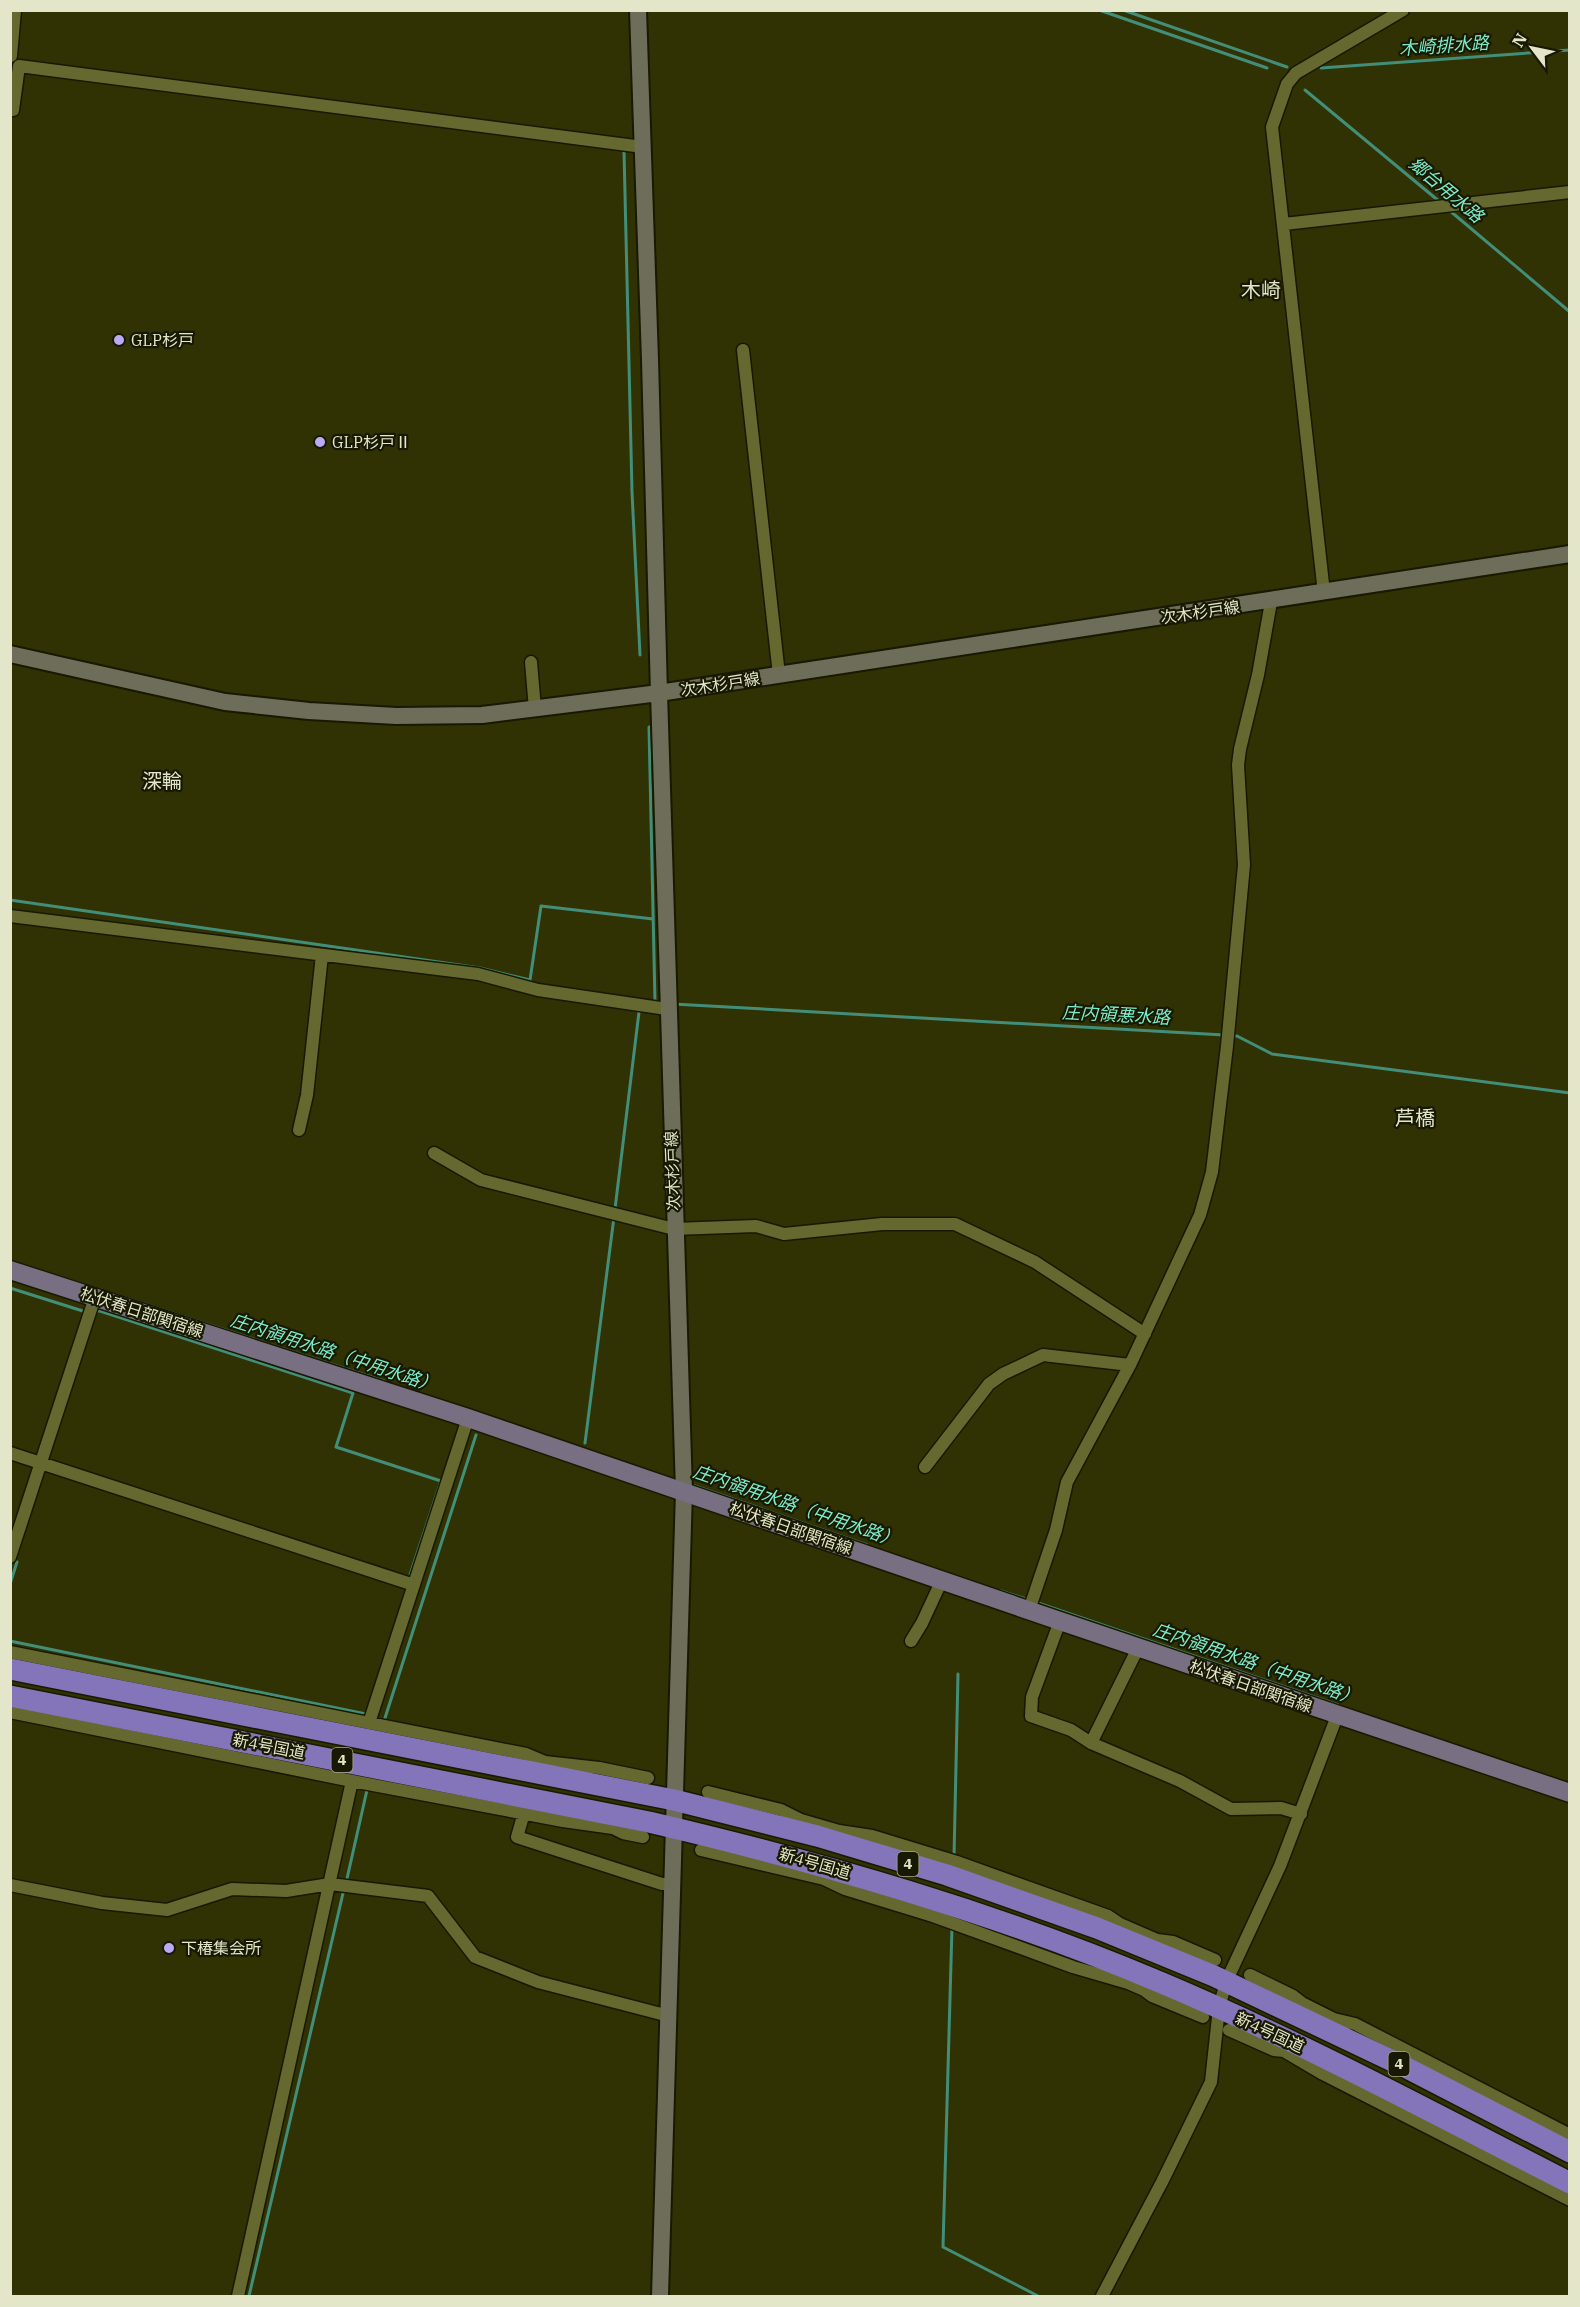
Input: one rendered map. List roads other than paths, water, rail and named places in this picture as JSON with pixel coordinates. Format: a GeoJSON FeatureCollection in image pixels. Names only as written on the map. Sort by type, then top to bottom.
{"type":"FeatureCollection","features":[{"type":"Feature","properties":{"kind":"highway","name":"新4号国道"},"geometry":{"type":"LineString","coordinates":[[10,1669],[560,1771],[674,1800],[819,1831],[1139,1939],[1226,1982],[1315,2016],[1569,2152]]}},
{"type":"Feature","properties":{"kind":"highway","name":"新4号国道"},"geometry":{"type":"LineString","coordinates":[[10,1696],[598,1819],[673,1827],[812,1869],[997,1920],[1299,2052],[1569,2184]]}},
{"type":"Feature","properties":{"kind":"main road","name":"松伏春日部関宿線"},"geometry":{"type":"LineString","coordinates":[[10,1270],[468,1418],[1139,1646],[1337,1716],[1569,1793]]}},
{"type":"Feature","properties":{"kind":"street"},"geometry":{"type":"LineString","coordinates":[[11,56],[15,10]]}},
{"type":"Feature","properties":{"kind":"street"},"geometry":{"type":"LineString","coordinates":[[10,654],[225,702],[309,711],[396,716],[471,715],[659,693],[638,10]]}},
{"type":"Feature","properties":{"kind":"street"},"geometry":{"type":"LineString","coordinates":[[1324,593],[1272,127],[1287,84],[1296,73],[1402,10]]}},
{"type":"Feature","properties":{"kind":"street"},"geometry":{"type":"LineString","coordinates":[[10,110],[13,110],[19,66],[643,147]]}},
{"type":"Feature","properties":{"kind":"street"},"geometry":{"type":"LineString","coordinates":[[1284,224],[1569,192]]}},
{"type":"Feature","properties":{"kind":"street"},"geometry":{"type":"LineString","coordinates":[[743,350],[779,675]]}},
{"type":"Feature","properties":{"kind":"street","name":"次木杉戸線"},"geometry":{"type":"LineString","coordinates":[[660,2296],[684,1491],[667,1009],[659,693],[1082,628],[1271,602],[1569,554]]}},
{"type":"Feature","properties":{"kind":"street"},"geometry":{"type":"LineString","coordinates":[[1029,1610],[1056,1530],[1067,1482],[1130,1365],[1200,1215],[1212,1172],[1227,1046],[1244,865],[1238,765],[1271,602]]}},
{"type":"Feature","properties":{"kind":"street"},"geometry":{"type":"LineString","coordinates":[[531,662],[535,709]]}},
{"type":"Feature","properties":{"kind":"street"},"geometry":{"type":"LineString","coordinates":[[10,916],[478,974],[538,990],[667,1009]]}},
{"type":"Feature","properties":{"kind":"street"},"geometry":{"type":"LineString","coordinates":[[299,1130],[308,1095],[322,955]]}},
{"type":"Feature","properties":{"kind":"street"},"geometry":{"type":"LineString","coordinates":[[434,1153],[481,1180],[674,1229],[756,1226],[784,1233],[882,1224],[955,1224],[1035,1262],[1144,1334]]}},
{"type":"Feature","properties":{"kind":"street"},"geometry":{"type":"LineString","coordinates":[[10,1557],[95,1297]]}},
{"type":"Feature","properties":{"kind":"street"},"geometry":{"type":"LineString","coordinates":[[925,1467],[988,1384],[1043,1354],[1130,1365]]}},
{"type":"Feature","properties":{"kind":"street"},"geometry":{"type":"LineString","coordinates":[[369,1723],[468,1418]]}},
{"type":"Feature","properties":{"kind":"street"},"geometry":{"type":"LineString","coordinates":[[10,1453],[414,1585]]}},
{"type":"Feature","properties":{"kind":"street"},"geometry":{"type":"LineString","coordinates":[[911,1641],[942,1580]]}},
{"type":"Feature","properties":{"kind":"street"},"geometry":{"type":"LineString","coordinates":[[1060,1621],[1032,1697],[1031,1716],[1071,1730],[1091,1743],[1180,1781],[1231,1809],[1281,1808],[1301,1814]]}},
{"type":"Feature","properties":{"kind":"street"},"geometry":{"type":"LineString","coordinates":[[1091,1743],[1139,1646]]}},
{"type":"Feature","properties":{"kind":"street"},"geometry":{"type":"LineString","coordinates":[[10,1652],[526,1754],[560,1771],[599,1768],[648,1778]]}},
{"type":"Feature","properties":{"kind":"street"},"geometry":{"type":"LineString","coordinates":[[10,1712],[524,1813],[598,1819],[643,1837]]}},
{"type":"Feature","properties":{"kind":"street"},"geometry":{"type":"LineString","coordinates":[[1102,2296],[1211,2082],[1211,2012],[1280,1866],[1337,1716]]}},
{"type":"Feature","properties":{"kind":"street"},"geometry":{"type":"LineString","coordinates":[[238,2296],[352,1781]]}},
{"type":"Feature","properties":{"kind":"street"},"geometry":{"type":"LineString","coordinates":[[708,1792],[781,1810],[819,1831]]}},
{"type":"Feature","properties":{"kind":"street"},"geometry":{"type":"LineString","coordinates":[[524,1813],[517,1837],[662,1884],[672,1884]]}},
{"type":"Feature","properties":{"kind":"street"},"geometry":{"type":"LineString","coordinates":[[701,1850],[812,1869]]}},
{"type":"Feature","properties":{"kind":"street"},"geometry":{"type":"LineString","coordinates":[[10,1885],[102,1902],[167,1910],[232,1889],[286,1891],[330,1884],[428,1896],[476,1957],[538,1982],[669,2016]]}},
{"type":"Feature","properties":{"kind":"street"},"geometry":{"type":"LineString","coordinates":[[1139,1939],[1173,1942],[1215,1960]]}},
{"type":"Feature","properties":{"kind":"street"},"geometry":{"type":"LineString","coordinates":[[1250,1975],[1293,1996],[1315,2016],[1355,2024],[1569,2135]]}},
{"type":"Feature","properties":{"kind":"street"},"geometry":{"type":"LineString","coordinates":[[1229,2030],[1274,2050],[1299,2052],[1323,2074],[1569,2200]]}},
{"type":"Feature","properties":{"kind":"waterway","name":"郷台用水路"},"geometry":{"type":"LineString","coordinates":[[1099,10],[1267,68]]}},
{"type":"Feature","properties":{"kind":"waterway","name":"木崎排水路"},"geometry":{"type":"LineString","coordinates":[[1123,10],[1287,67]]}},
{"type":"Feature","properties":{"kind":"waterway","name":"木崎排水路"},"geometry":{"type":"LineString","coordinates":[[1321,68],[1570,50]]}},
{"type":"Feature","properties":{"kind":"waterway","name":"郷台用水路"},"geometry":{"type":"LineString","coordinates":[[1305,90],[1440,202]]}},
{"type":"Feature","properties":{"kind":"waterway"},"geometry":{"type":"LineString","coordinates":[[624,151],[632,492],[640,655]]}},
{"type":"Feature","properties":{"kind":"waterway","name":"郷台用水路"},"geometry":{"type":"LineString","coordinates":[[1449,210],[1570,312]]}},
{"type":"Feature","properties":{"kind":"waterway"},"geometry":{"type":"LineString","coordinates":[[649,727],[655,1002]]}},
{"type":"Feature","properties":{"kind":"waterway"},"geometry":{"type":"LineString","coordinates":[[10,900],[480,968],[530,980],[541,906],[653,919]]}},
{"type":"Feature","properties":{"kind":"waterway","name":"庄内領悪水路"},"geometry":{"type":"LineString","coordinates":[[673,1004],[1224,1035]]}},
{"type":"Feature","properties":{"kind":"waterway"},"geometry":{"type":"LineString","coordinates":[[615,1209],[639,1012]]}},
{"type":"Feature","properties":{"kind":"waterway","name":"庄内領悪水路"},"geometry":{"type":"LineString","coordinates":[[1230,1036],[1237,1036],[1272,1054],[1570,1093]]}},
{"type":"Feature","properties":{"kind":"waterway"},"geometry":{"type":"LineString","coordinates":[[585,1443],[614,1217]]}},
{"type":"Feature","properties":{"kind":"waterway","name":"庄内領用水路（中用水路）"},"geometry":{"type":"LineString","coordinates":[[10,1261],[384,1381]]}},
{"type":"Feature","properties":{"kind":"waterway"},"geometry":{"type":"LineString","coordinates":[[10,1288],[86,1312]]}},
{"type":"Feature","properties":{"kind":"waterway"},"geometry":{"type":"LineString","coordinates":[[93,1311],[100,1311],[353,1393],[336,1447],[441,1481],[410,1575]]}},
{"type":"Feature","properties":{"kind":"waterway"},"geometry":{"type":"LineString","coordinates":[[385,1718],[476,1435]]}},
{"type":"Feature","properties":{"kind":"waterway","name":"庄内領用水路（中用水路）"},"geometry":{"type":"LineString","coordinates":[[689,1484],[867,1545]]}},
{"type":"Feature","properties":{"kind":"waterway"},"geometry":{"type":"LineString","coordinates":[[10,1584],[17,1562]]}},
{"type":"Feature","properties":{"kind":"waterway","name":"庄内領用水路（中用水路）"},"geometry":{"type":"LineString","coordinates":[[1001,1591],[1029,1600]]}},
{"type":"Feature","properties":{"kind":"waterway","name":"庄内領用水路（中用水路）"},"geometry":{"type":"LineString","coordinates":[[1035,1602],[1338,1705]]}},
{"type":"Feature","properties":{"kind":"waterway"},"geometry":{"type":"LineString","coordinates":[[10,1641],[366,1714]]}},
{"type":"Feature","properties":{"kind":"waterway"},"geometry":{"type":"LineString","coordinates":[[954,1857],[958,1674]]}},
{"type":"Feature","properties":{"kind":"waterway"},"geometry":{"type":"LineString","coordinates":[[346,1883],[367,1790]]}},
{"type":"Feature","properties":{"kind":"waterway"},"geometry":{"type":"LineString","coordinates":[[249,2296],[344,1889]]}},
{"type":"Feature","properties":{"kind":"waterway"},"geometry":{"type":"LineString","coordinates":[[952,1927],[943,2247],[1038,2296]]}},
{"type":"Feature","properties":{"kind":"place","name":"GLP杉戸"},"geometry":{"type":"Point","coordinates":[119,340]}},
{"type":"Feature","properties":{"kind":"place","name":"GLP杉戸Ⅱ"},"geometry":{"type":"Point","coordinates":[320,442]}},
{"type":"Feature","properties":{"kind":"place","name":"下椿集会所"},"geometry":{"type":"Point","coordinates":[169,1948]}},
{"type":"Feature","properties":{"kind":"district","name":"木崎"},"geometry":{"type":"Point","coordinates":[1261,290]}},
{"type":"Feature","properties":{"kind":"district","name":"深輪"},"geometry":{"type":"Point","coordinates":[162,781]}},
{"type":"Feature","properties":{"kind":"district","name":"芦橋"},"geometry":{"type":"Point","coordinates":[1415,1118]}}]}
